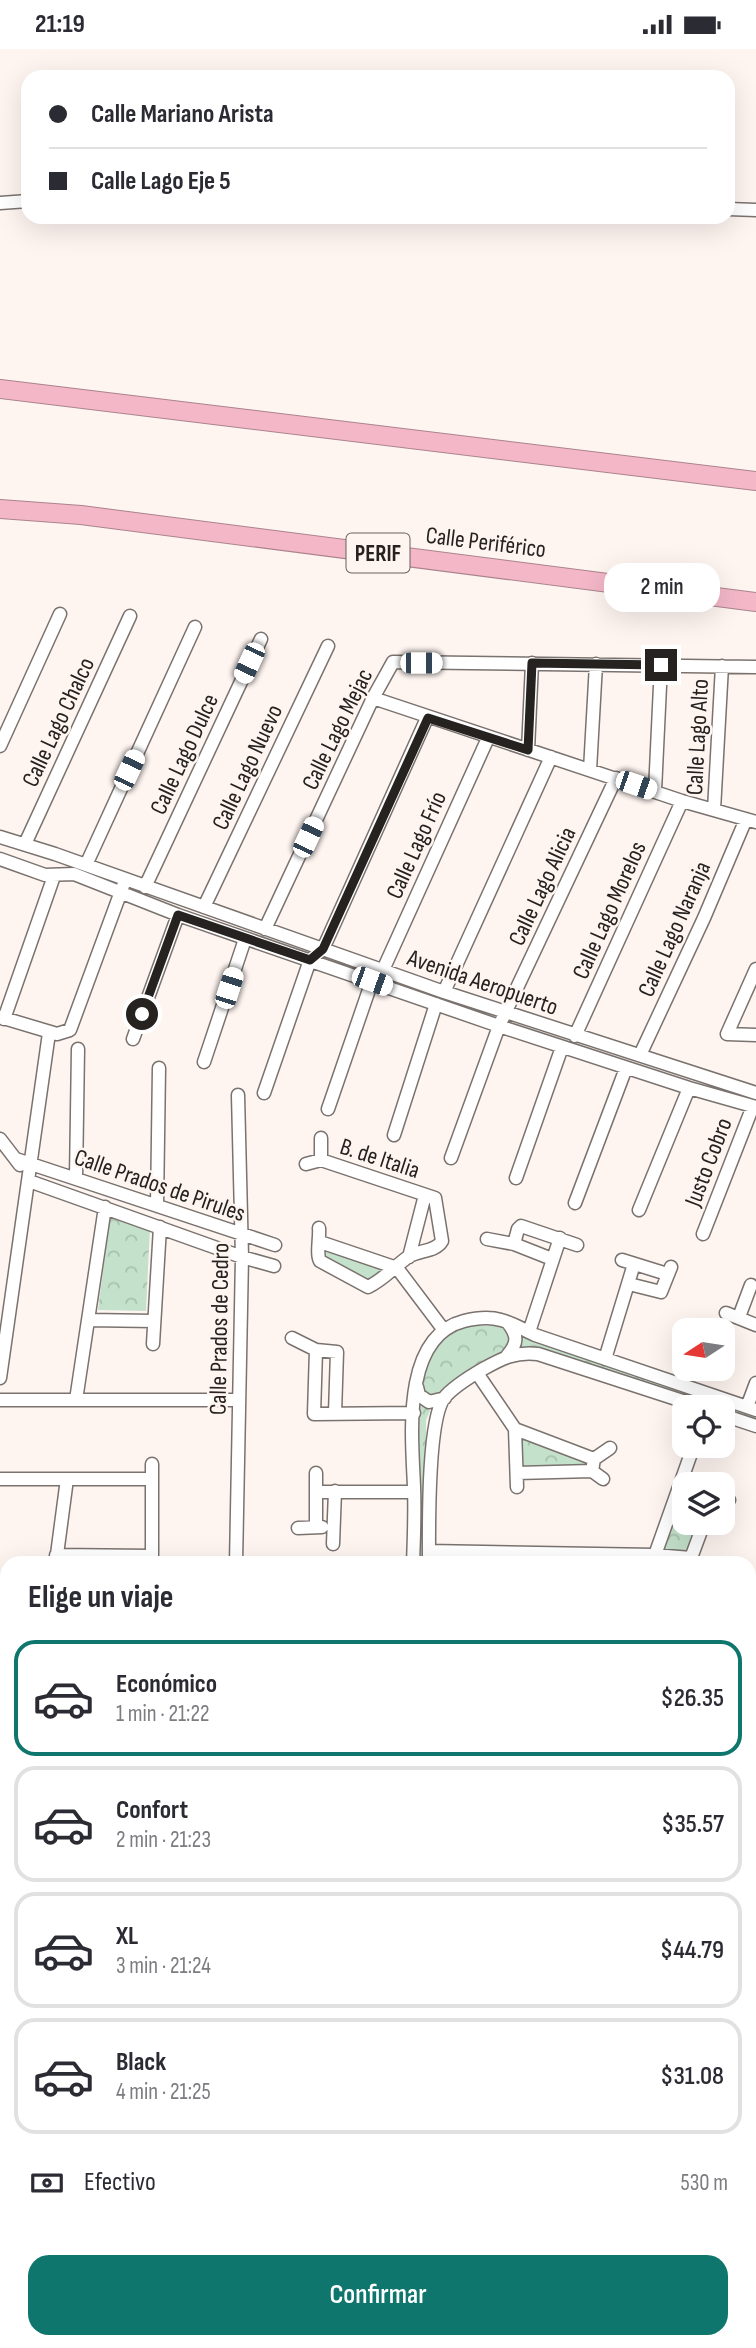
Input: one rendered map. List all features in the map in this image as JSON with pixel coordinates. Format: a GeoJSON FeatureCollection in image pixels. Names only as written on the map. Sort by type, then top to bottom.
{"type":"FeatureCollection","features":[{"type":"Feature","properties":{"kind":"highway"},"geometry":{"type":"LineString","coordinates":[[0,389],[756,481]]}},
{"type":"Feature","properties":{"kind":"highway","name":"Calle Periférico"},"geometry":{"type":"LineString","coordinates":[[0,509],[81,515],[756,602]]}},
{"type":"Feature","properties":{"kind":"street"},"geometry":{"type":"LineString","coordinates":[[0,203],[21,202]]}},
{"type":"Feature","properties":{"kind":"street"},"geometry":{"type":"LineString","coordinates":[[735,209],[756,210]]}},
{"type":"Feature","properties":{"kind":"street"},"geometry":{"type":"LineString","coordinates":[[0,745],[60,614]]}},
{"type":"Feature","properties":{"kind":"street","name":"Calle Lago Chalco"},"geometry":{"type":"LineString","coordinates":[[25,844],[130,616]]}},
{"type":"Feature","properties":{"kind":"street"},"geometry":{"type":"LineString","coordinates":[[86,865],[195,627]]}},
{"type":"Feature","properties":{"kind":"street","name":"Calle Lago Dulce"},"geometry":{"type":"LineString","coordinates":[[145,887],[261,639]]}},
{"type":"Feature","properties":{"kind":"street","name":"Calle Lago Nuevo"},"geometry":{"type":"LineString","coordinates":[[204,907],[328,646]]}},
{"type":"Feature","properties":{"kind":"street","name":"Calle Lago Mejac"},"geometry":{"type":"LineString","coordinates":[[265,929],[373,698],[393,662],[532,663]]}},
{"type":"Feature","properties":{"kind":"street"},"geometry":{"type":"LineString","coordinates":[[528,750],[532,663],[756,667]]}},
{"type":"Feature","properties":{"kind":"street"},"geometry":{"type":"LineString","coordinates":[[590,770],[596,664]]}},
{"type":"Feature","properties":{"kind":"street"},"geometry":{"type":"LineString","coordinates":[[655,791],[661,665]]}},
{"type":"Feature","properties":{"kind":"street","name":"Calle Lago Alto"},"geometry":{"type":"LineString","coordinates":[[713,810],[722,666]]}},
{"type":"Feature","properties":{"kind":"street"},"geometry":{"type":"LineString","coordinates":[[373,698],[488,738],[751,821]]}},
{"type":"Feature","properties":{"kind":"street"},"geometry":{"type":"LineString","coordinates":[[264,1093],[310,960],[323,949],[428,718]]}},
{"type":"Feature","properties":{"kind":"street","name":"Calle Lago Frío"},"geometry":{"type":"LineString","coordinates":[[383,970],[488,738]]}},
{"type":"Feature","properties":{"kind":"street"},"geometry":{"type":"LineString","coordinates":[[444,992],[551,757]]}},
{"type":"Feature","properties":{"kind":"street","name":"Calle Lago Alicia"},"geometry":{"type":"LineString","coordinates":[[451,1158],[505,1012],[616,778]]}},
{"type":"Feature","properties":{"kind":"street","name":"Calle Lago Morelos"},"geometry":{"type":"LineString","coordinates":[[575,1036],[682,801]]}},
{"type":"Feature","properties":{"kind":"street","name":"Calle Lago Naranja"},"geometry":{"type":"LineString","coordinates":[[640,1055],[751,821]]}},
{"type":"Feature","properties":{"kind":"street","name":"Avenida Aeropuerto"},"geometry":{"type":"LineString","coordinates":[[0,837],[444,992],[640,1055],[755,1102]]}},
{"type":"Feature","properties":{"kind":"street","name":"Avenida Aeropuerto"},"geometry":{"type":"LineString","coordinates":[[0,859],[44,875],[74,874],[245,939],[499,1026],[689,1088],[755,1102]]}},
{"type":"Feature","properties":{"kind":"street"},"geometry":{"type":"LineString","coordinates":[[54,876],[2,1018],[57,1034],[70,1030],[125,879]]}},
{"type":"Feature","properties":{"kind":"street"},"geometry":{"type":"LineString","coordinates":[[133,1039],[178,915]]}},
{"type":"Feature","properties":{"kind":"street"},"geometry":{"type":"LineString","coordinates":[[204,1062],[245,939]]}},
{"type":"Feature","properties":{"kind":"street"},"geometry":{"type":"LineString","coordinates":[[756,971],[727,1034],[756,1035]]}},
{"type":"Feature","properties":{"kind":"street"},"geometry":{"type":"LineString","coordinates":[[328,1109],[372,981]]}},
{"type":"Feature","properties":{"kind":"street"},"geometry":{"type":"LineString","coordinates":[[394,1135],[436,1004]]}},
{"type":"Feature","properties":{"kind":"street"},"geometry":{"type":"LineString","coordinates":[[0,1378],[49,1033]]}},
{"type":"Feature","properties":{"kind":"street"},"geometry":{"type":"LineString","coordinates":[[516,1178],[562,1047]]}},
{"type":"Feature","properties":{"kind":"street"},"geometry":{"type":"LineString","coordinates":[[76,1178],[78,1049]]}},
{"type":"Feature","properties":{"kind":"street"},"geometry":{"type":"LineString","coordinates":[[157,1206],[159,1068]]}},
{"type":"Feature","properties":{"kind":"street"},"geometry":{"type":"LineString","coordinates":[[575,1203],[626,1068]]}},
{"type":"Feature","properties":{"kind":"street"},"geometry":{"type":"LineString","coordinates":[[639,1210],[689,1088]]}},
{"type":"Feature","properties":{"kind":"street","name":"Calle Prados de Cedro"},"geometry":{"type":"LineString","coordinates":[[236,1556],[242,1257],[238,1095]]}},
{"type":"Feature","properties":{"kind":"street","name":"Justo Cobro"},"geometry":{"type":"LineString","coordinates":[[703,1234],[755,1102]]}},
{"type":"Feature","properties":{"kind":"street","name":"B. de Italia"},"geometry":{"type":"LineString","coordinates":[[321,1137],[321,1160]]}},
{"type":"Feature","properties":{"kind":"street"},"geometry":{"type":"LineString","coordinates":[[0,1139],[29,1181]]}},
{"type":"Feature","properties":{"kind":"street","name":"Calle Prados de Pirules"},"geometry":{"type":"LineString","coordinates":[[16,1159],[275,1245]]}},
{"type":"Feature","properties":{"kind":"street","name":"B. de Italia"},"geometry":{"type":"LineString","coordinates":[[306,1164],[321,1160],[437,1200],[442,1243],[409,1257],[370,1287],[320,1261],[320,1243]]}},
{"type":"Feature","properties":{"kind":"street","name":"Calle Prados de Pirules"},"geometry":{"type":"LineString","coordinates":[[29,1181],[274,1266]]}},
{"type":"Feature","properties":{"kind":"street","name":"B. de Italia"},"geometry":{"type":"LineString","coordinates":[[409,1257],[425,1195]]}},
{"type":"Feature","properties":{"kind":"street"},"geometry":{"type":"LineString","coordinates":[[76,1400],[105,1207]]}},
{"type":"Feature","properties":{"kind":"street"},"geometry":{"type":"LineString","coordinates":[[153,1344],[160,1227]]}},
{"type":"Feature","properties":{"kind":"street"},"geometry":{"type":"LineString","coordinates":[[514,1244],[519,1227],[577,1245]]}},
{"type":"Feature","properties":{"kind":"street"},"geometry":{"type":"LineString","coordinates":[[319,1228],[320,1243],[397,1268],[443,1329]]}},
{"type":"Feature","properties":{"kind":"street"},"geometry":{"type":"LineString","coordinates":[[487,1238],[514,1244],[552,1259]]}},
{"type":"Feature","properties":{"kind":"street"},"geometry":{"type":"LineString","coordinates":[[529,1332],[560,1238]]}},
{"type":"Feature","properties":{"kind":"street"},"geometry":{"type":"LineString","coordinates":[[605,1359],[629,1284],[628,1262],[669,1271],[662,1292],[629,1284]]}},
{"type":"Feature","properties":{"kind":"street"},"geometry":{"type":"LineString","coordinates":[[739,1317],[751,1303],[751,1285]]}},
{"type":"Feature","properties":{"kind":"street"},"geometry":{"type":"LineString","coordinates":[[726,1313],[756,1325]]}},
{"type":"Feature","properties":{"kind":"street"},"geometry":{"type":"LineString","coordinates":[[414,1556],[412,1440],[416,1383],[422,1358],[443,1329],[478,1318],[491,1318],[752,1408],[756,1383]]}},
{"type":"Feature","properties":{"kind":"street"},"geometry":{"type":"LineString","coordinates":[[88,1319],[154,1321]]}},
{"type":"Feature","properties":{"kind":"street"},"geometry":{"type":"LineString","coordinates":[[507,1356],[516,1339],[508,1323]]}},
{"type":"Feature","properties":{"kind":"street"},"geometry":{"type":"LineString","coordinates":[[292,1338],[316,1350],[337,1352],[335,1413]]}},
{"type":"Feature","properties":{"kind":"street"},"geometry":{"type":"LineString","coordinates":[[316,1350],[315,1414],[414,1413]]}},
{"type":"Feature","properties":{"kind":"street"},"geometry":{"type":"LineString","coordinates":[[416,1383],[419,1395],[424,1400],[436,1402],[507,1356],[523,1353],[538,1354],[672,1398]]}},
{"type":"Feature","properties":{"kind":"street"},"geometry":{"type":"LineString","coordinates":[[477,1373],[515,1429],[596,1469]]}},
{"type":"Feature","properties":{"kind":"street"},"geometry":{"type":"LineString","coordinates":[[429,1556],[433,1427],[444,1398]]}},
{"type":"Feature","properties":{"kind":"street"},"geometry":{"type":"LineString","coordinates":[[0,1400],[239,1400]]}},
{"type":"Feature","properties":{"kind":"street"},"geometry":{"type":"LineString","coordinates":[[735,1419],[756,1426]]}},
{"type":"Feature","properties":{"kind":"street"},"geometry":{"type":"LineString","coordinates":[[515,1429],[517,1487]]}},
{"type":"Feature","properties":{"kind":"street"},"geometry":{"type":"LineString","coordinates":[[596,1469],[610,1448]]}},
{"type":"Feature","properties":{"kind":"street"},"geometry":{"type":"LineString","coordinates":[[152,1464],[152,1556]]}},
{"type":"Feature","properties":{"kind":"street"},"geometry":{"type":"LineString","coordinates":[[517,1473],[596,1469]]}},
{"type":"Feature","properties":{"kind":"street"},"geometry":{"type":"LineString","coordinates":[[316,1473],[316,1527]]}},
{"type":"Feature","properties":{"kind":"street"},"geometry":{"type":"LineString","coordinates":[[0,1479],[152,1479]]}},
{"type":"Feature","properties":{"kind":"street"},"geometry":{"type":"LineString","coordinates":[[56,1556],[67,1479]]}},
{"type":"Feature","properties":{"kind":"street"},"geometry":{"type":"LineString","coordinates":[[333,1544],[334,1491]]}},
{"type":"Feature","properties":{"kind":"street"},"geometry":{"type":"LineString","coordinates":[[316,1492],[414,1492]]}},
{"type":"Feature","properties":{"kind":"street"},"geometry":{"type":"LineString","coordinates":[[655,1555],[672,1511]]}},
{"type":"Feature","properties":{"kind":"street"},"geometry":{"type":"LineString","coordinates":[[298,1528],[333,1527]]}},
{"type":"Feature","properties":{"kind":"street"},"geometry":{"type":"LineString","coordinates":[[692,1556],[700,1535]]}},
{"type":"Feature","properties":{"kind":"street"},"geometry":{"type":"LineString","coordinates":[[542,1556],[662,1556]]}},
{"type":"Feature","properties":{"kind":"green space"},"geometry":{"type":"Polygon","coordinates":[[[110,1217],[150,1228],[146,1311],[98,1310],[110,1217]]]}},
{"type":"Feature","properties":{"kind":"green space"},"geometry":{"type":"Polygon","coordinates":[[[326,1248],[373,1268],[388,1269],[366,1282],[325,1260],[326,1248]]]}},
{"type":"Feature","properties":{"kind":"green space"},"geometry":{"type":"Polygon","coordinates":[[[470,1326],[501,1326],[510,1335],[509,1347],[442,1396],[427,1395],[423,1374],[432,1353],[450,1335],[470,1326]]]}},
{"type":"Feature","properties":{"kind":"green space"},"geometry":{"type":"Polygon","coordinates":[[[518,1329],[705,1395],[672,1395],[534,1347],[517,1351],[518,1329]]]}},
{"type":"Feature","properties":{"kind":"green space"},"geometry":{"type":"Polygon","coordinates":[[[420,1406],[426,1406],[430,1411],[426,1420],[426,1556],[413,1556],[417,1411],[420,1406]]]}},
{"type":"Feature","properties":{"kind":"green space"},"geometry":{"type":"Polygon","coordinates":[[[735,1406],[756,1413],[756,1424],[735,1417],[735,1406]]]}},
{"type":"Feature","properties":{"kind":"green space"},"geometry":{"type":"Polygon","coordinates":[[[519,1437],[588,1459],[587,1468],[521,1470],[519,1437]]]}},
{"type":"Feature","properties":{"kind":"green space"},"geometry":{"type":"Polygon","coordinates":[[[672,1520],[672,1535],[696,1535],[690,1550],[660,1551],[672,1520]]]}},
{"type":"Feature","properties":{"kind":"route"},"geometry":{"type":"LineString","coordinates":[[142,1014],[178,915],[310,960],[323,949],[428,718],[528,750],[532,663],[661,665]]}}]}
